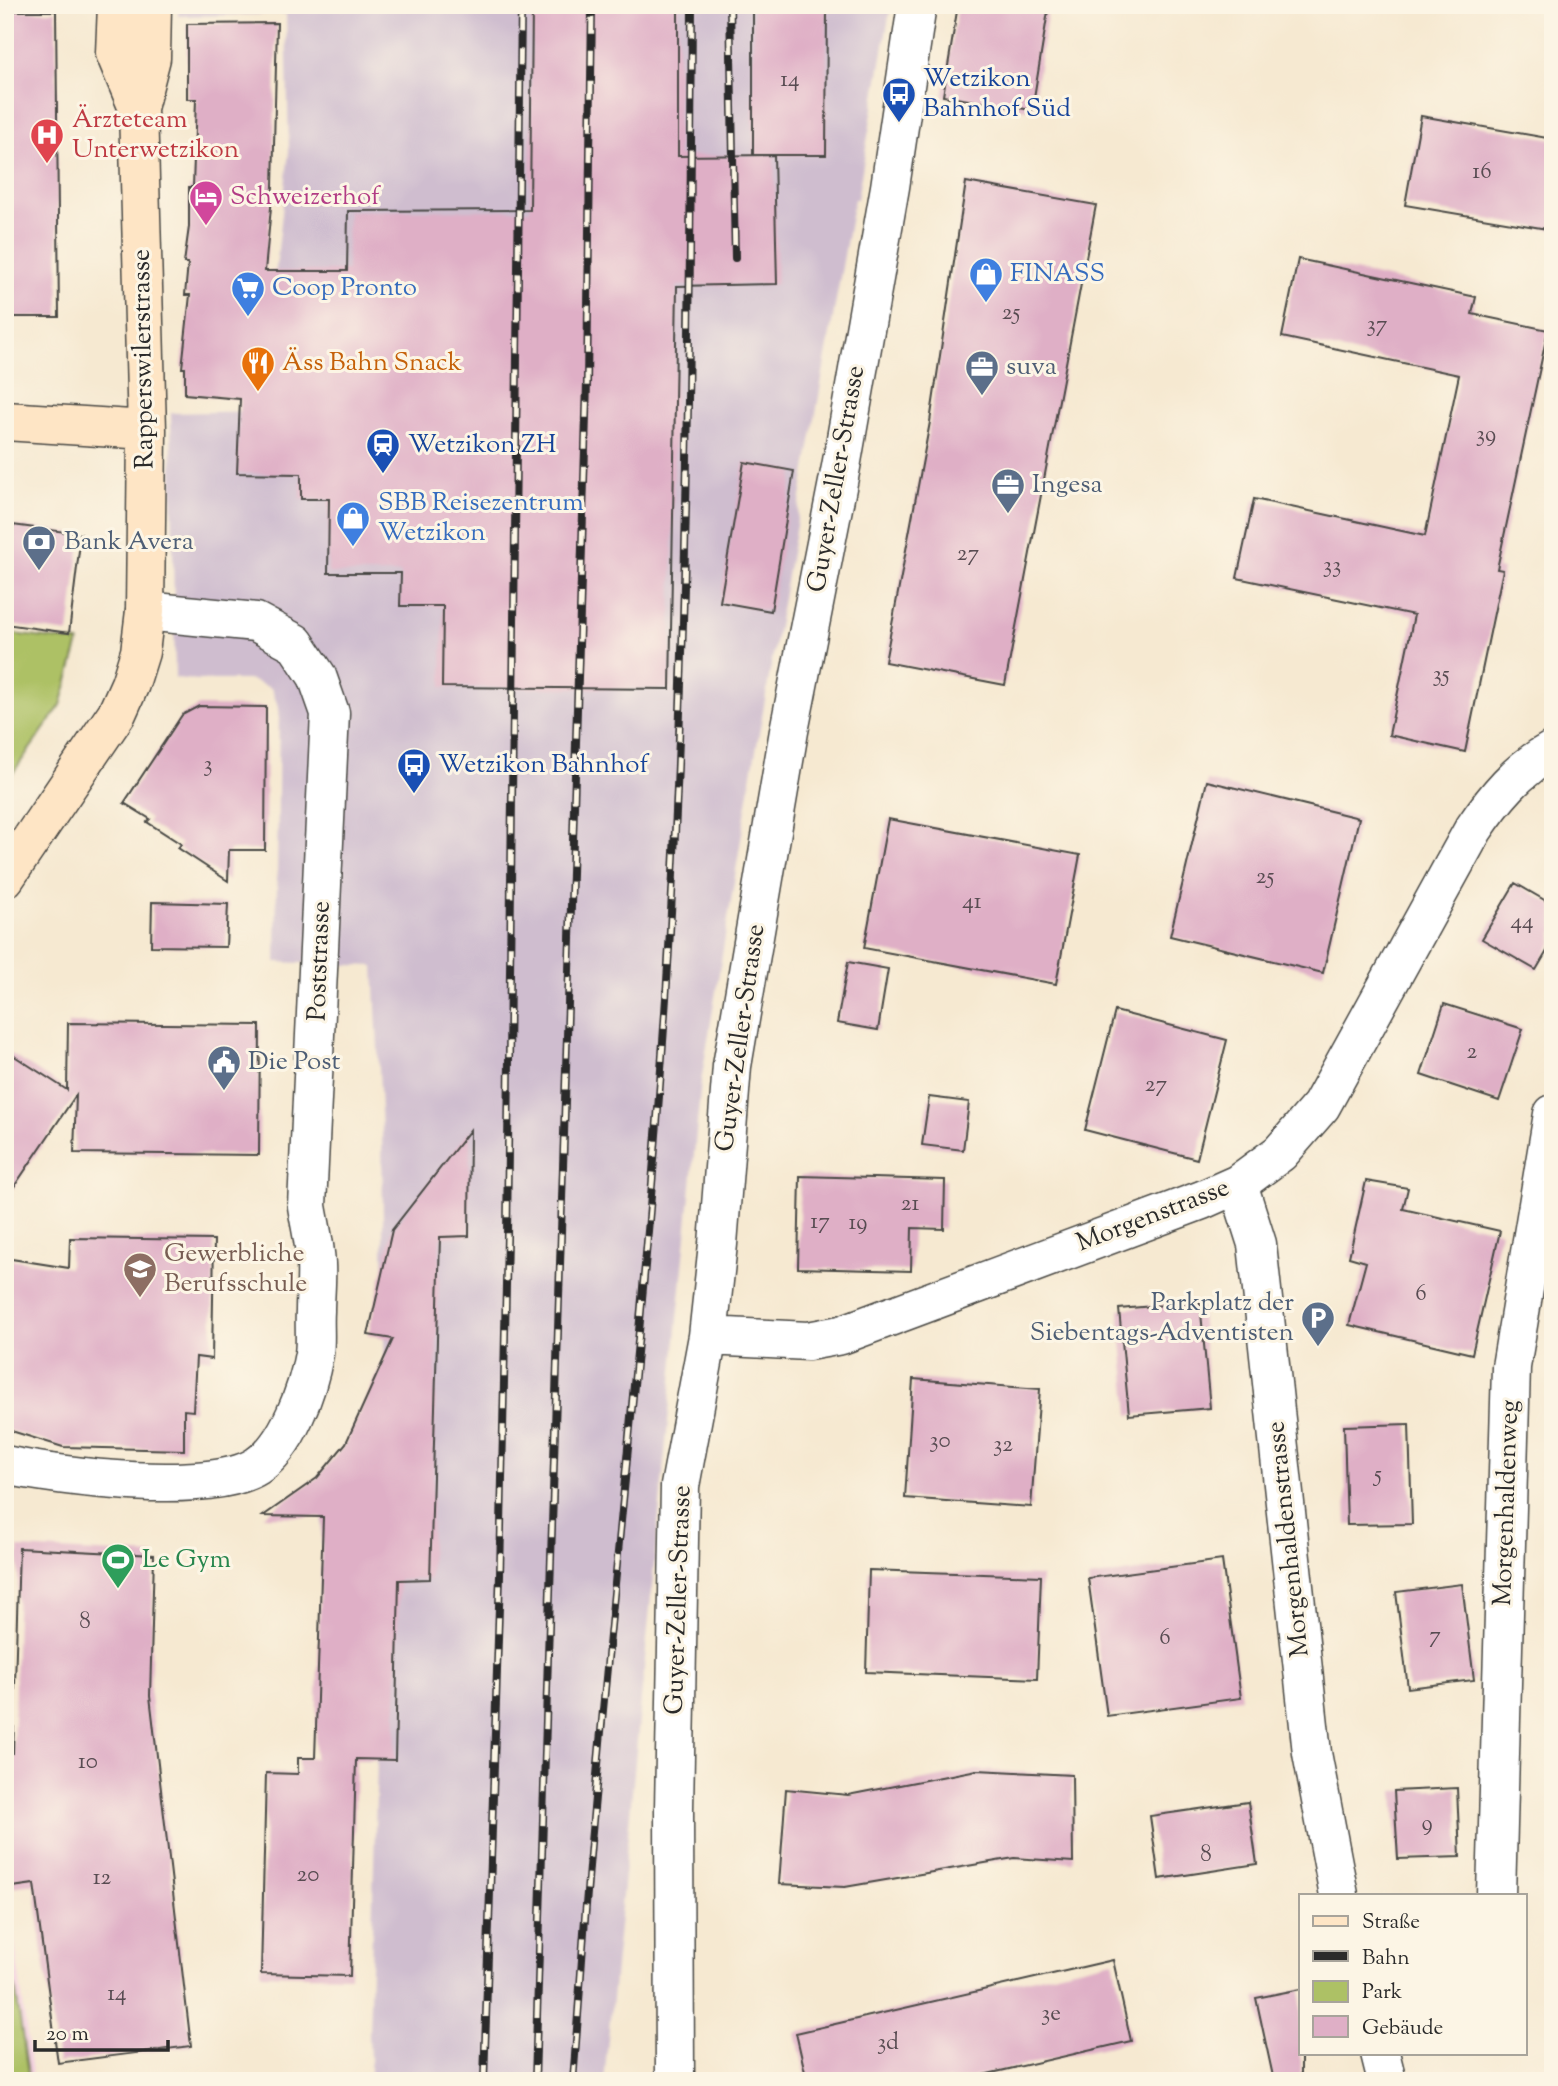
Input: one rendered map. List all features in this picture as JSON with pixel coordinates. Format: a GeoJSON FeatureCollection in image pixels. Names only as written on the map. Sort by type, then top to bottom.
{"type":"FeatureCollection","features":[{"type":"Feature","properties":{"kind":"main road","name":"Rapperswilerstrasse"},"geometry":{"type":"LineString","coordinates":[[117,5],[115,53],[138,108]]}},
{"type":"Feature","properties":{"kind":"main road","name":"Rapperswilerstrasse"},"geometry":{"type":"LineString","coordinates":[[5,878],[117,713],[140,652],[145,611],[147,430],[138,108],[151,58],[152,5]]}},
{"type":"Feature","properties":{"kind":"main road"},"geometry":{"type":"LineString","coordinates":[[5,421],[147,430]]}},
{"type":"Feature","properties":{"kind":"street","name":"Guyer-Zeller-Strasse"},"geometry":{"type":"LineString","coordinates":[[675,2081],[674,1809],[680,1486],[708,1336],[732,1066],[789,731],[841,467],[890,187],[917,5]]}},
{"type":"Feature","properties":{"kind":"street","name":"Poststrasse"},"geometry":{"type":"LineString","coordinates":[[5,1465],[150,1482],[191,1482],[244,1473],[260,1464],[281,1442],[299,1406],[314,1354],[316,1264],[307,1206],[330,713],[317,676],[295,643],[256,622],[145,611]]}},
{"type":"Feature","properties":{"kind":"street","name":"Morgenstrasse"},"geometry":{"type":"LineString","coordinates":[[708,1336],[808,1341],[841,1335],[1202,1200],[1238,1184],[1279,1153],[1321,1106],[1473,830],[1512,779],[1536,759],[1553,750]]}},
{"type":"Feature","properties":{"kind":"street","name":"Morgenhaldenweg"},"geometry":{"type":"LineString","coordinates":[[1496,1894],[1511,1367],[1553,1114]]}},
{"type":"Feature","properties":{"kind":"street","name":"Morgenhaldenstrasse"},"geometry":{"type":"LineString","coordinates":[[1238,1184],[1257,1244],[1312,1753],[1339,1894]]}},
{"type":"Feature","properties":{"kind":"street"},"geometry":{"type":"LineString","coordinates":[[1380,2054],[1387,2081]]}},
{"type":"Feature","properties":{"kind":"shaded area"},"geometry":{"type":"Polygon","coordinates":[[[179,5],[891,5],[752,773],[701,1082],[604,2081],[371,2081],[369,2036],[377,1760],[356,1760],[319,1638],[322,1517],[300,1517],[331,1495],[385,1414],[382,1131],[374,966],[276,962],[279,708],[271,688],[250,680],[175,678],[171,413],[260,411],[289,151],[286,14],[178,16],[179,5]]]}},
{"type":"Feature","properties":{"kind":"shaded area"},"geometry":{"type":"Polygon","coordinates":[[[5,1866],[33,2081],[5,2081],[5,1866]]]}},
{"type":"Feature","properties":{"kind":"green space"},"geometry":{"type":"Polygon","coordinates":[[[5,633],[79,642],[61,705],[5,784],[5,633]]]}},
{"type":"Feature","properties":{"kind":"green space"},"geometry":{"type":"Polygon","coordinates":[[[15,1986],[29,2081],[5,2081],[5,1987],[15,1986]]]}},
{"type":"Feature","properties":{"kind":"building"},"geometry":{"type":"Polygon","coordinates":[[[532,5],[678,5],[678,156],[774,155],[777,284],[677,286],[670,689],[442,687],[443,606],[400,606],[401,573],[328,573],[329,499],[301,499],[301,474],[237,473],[240,399],[185,394],[185,368],[182,368],[190,295],[185,295],[188,263],[184,263],[189,227],[189,187],[193,187],[196,99],[187,99],[187,24],[277,23],[273,186],[265,271],[347,271],[348,211],[530,210],[532,5]]]}},
{"type":"Feature","properties":{"kind":"building"},"geometry":{"type":"Polygon","coordinates":[[[753,5],[827,5],[826,155],[753,155],[753,5]]]}},
{"type":"Feature","properties":{"kind":"building"},"geometry":{"type":"Polygon","coordinates":[[[958,5],[1049,5],[1032,110],[943,96],[958,5]]]}},
{"type":"Feature","properties":{"kind":"building"},"geometry":{"type":"Polygon","coordinates":[[[5,11],[56,11],[59,317],[5,317],[5,11]]]}},
{"type":"Feature","properties":{"kind":"building"},"geometry":{"type":"Polygon","coordinates":[[[1421,116],[1553,139],[1553,230],[1405,205],[1421,116]]]}},
{"type":"Feature","properties":{"kind":"building"},"geometry":{"type":"Polygon","coordinates":[[[966,182],[1096,205],[1005,685],[885,662],[930,422],[966,182]]]}},
{"type":"Feature","properties":{"kind":"building"},"geometry":{"type":"Polygon","coordinates":[[[1298,259],[1476,297],[1472,314],[1548,330],[1497,569],[1503,570],[1465,752],[1389,735],[1414,615],[1237,578],[1254,499],[1425,536],[1459,375],[1282,337],[1298,259]]]}},
{"type":"Feature","properties":{"kind":"building"},"geometry":{"type":"Polygon","coordinates":[[[744,462],[794,471],[771,611],[720,602],[744,462]]]}},
{"type":"Feature","properties":{"kind":"building"},"geometry":{"type":"Polygon","coordinates":[[[5,524],[81,534],[69,633],[5,624],[5,524]]]}},
{"type":"Feature","properties":{"kind":"building"},"geometry":{"type":"Polygon","coordinates":[[[199,706],[266,707],[265,850],[229,850],[228,881],[178,848],[181,844],[147,822],[150,819],[124,803],[182,715],[199,706]]]}},
{"type":"Feature","properties":{"kind":"building"},"geometry":{"type":"Polygon","coordinates":[[[1207,781],[1359,818],[1323,973],[1170,936],[1207,781]]]}},
{"type":"Feature","properties":{"kind":"building"},"geometry":{"type":"Polygon","coordinates":[[[888,819],[1080,855],[1056,984],[864,948],[888,819]]]}},
{"type":"Feature","properties":{"kind":"building"},"geometry":{"type":"Polygon","coordinates":[[[1515,883],[1553,905],[1553,941],[1536,970],[1482,939],[1515,883]]]}},
{"type":"Feature","properties":{"kind":"building"},"geometry":{"type":"Polygon","coordinates":[[[152,902],[228,904],[226,947],[151,946],[152,902]]]}},
{"type":"Feature","properties":{"kind":"building"},"geometry":{"type":"Polygon","coordinates":[[[848,962],[888,969],[878,1030],[837,1023],[848,962]]]}},
{"type":"Feature","properties":{"kind":"building"},"geometry":{"type":"Polygon","coordinates":[[[1444,1004],[1523,1029],[1499,1101],[1421,1075],[1444,1004]]]}},
{"type":"Feature","properties":{"kind":"building"},"geometry":{"type":"Polygon","coordinates":[[[1115,1011],[1227,1040],[1197,1159],[1085,1130],[1115,1011]]]}},
{"type":"Feature","properties":{"kind":"building"},"geometry":{"type":"Polygon","coordinates":[[[68,1023],[260,1025],[259,1155],[74,1153],[76,1095],[5,1200],[5,1050],[67,1090],[68,1023]]]}},
{"type":"Feature","properties":{"kind":"building"},"geometry":{"type":"Polygon","coordinates":[[[929,1097],[969,1102],[963,1150],[922,1145],[929,1097]]]}},
{"type":"Feature","properties":{"kind":"building"},"geometry":{"type":"Polygon","coordinates":[[[470,1130],[469,1236],[440,1237],[430,1579],[399,1580],[395,1760],[356,1759],[350,1976],[261,1974],[266,1773],[298,1774],[298,1758],[315,1758],[323,1517],[263,1516],[317,1478],[346,1443],[393,1339],[368,1335],[392,1230],[470,1130]]]}},
{"type":"Feature","properties":{"kind":"building"},"geometry":{"type":"Polygon","coordinates":[[[800,1176],[945,1180],[944,1229],[912,1228],[911,1271],[798,1268],[800,1176]]]}},
{"type":"Feature","properties":{"kind":"building"},"geometry":{"type":"Polygon","coordinates":[[[1366,1181],[1408,1188],[1403,1209],[1500,1231],[1472,1354],[1349,1325],[1366,1262],[1349,1257],[1366,1181]]]}},
{"type":"Feature","properties":{"kind":"building","name":"Gewerbliche Berufsschule"},"geometry":{"type":"Polygon","coordinates":[[[70,1238],[214,1240],[212,1359],[196,1357],[193,1411],[184,1410],[184,1450],[63,1447],[5,1429],[5,1258],[69,1268],[70,1238]]]}},
{"type":"Feature","properties":{"kind":"building"},"geometry":{"type":"Polygon","coordinates":[[[1200,1302],[1210,1408],[1129,1415],[1119,1309],[1200,1302]]]}},
{"type":"Feature","properties":{"kind":"building"},"geometry":{"type":"Polygon","coordinates":[[[913,1379],[1040,1389],[1031,1507],[905,1498],[913,1379]]]}},
{"type":"Feature","properties":{"kind":"building"},"geometry":{"type":"Polygon","coordinates":[[[1409,1424],[1412,1524],[1347,1525],[1344,1426],[1409,1424]]]}},
{"type":"Feature","properties":{"kind":"building"},"geometry":{"type":"Polygon","coordinates":[[[19,1548],[154,1555],[150,1696],[191,2046],[58,2063],[34,1884],[5,1888],[5,1754],[13,1753],[19,1548]]]}},
{"type":"Feature","properties":{"kind":"building"},"geometry":{"type":"Polygon","coordinates":[[[1222,1560],[1241,1698],[1107,1716],[1088,1578],[1222,1560]]]}},
{"type":"Feature","properties":{"kind":"building"},"geometry":{"type":"Polygon","coordinates":[[[869,1570],[1041,1576],[1037,1679],[866,1672],[869,1570]]]}},
{"type":"Feature","properties":{"kind":"building"},"geometry":{"type":"Polygon","coordinates":[[[1462,1584],[1474,1680],[1408,1688],[1396,1592],[1462,1584]]]}},
{"type":"Feature","properties":{"kind":"building"},"geometry":{"type":"Polygon","coordinates":[[[977,1770],[1072,1775],[1073,1862],[1014,1858],[845,1887],[779,1884],[786,1789],[848,1795],[977,1770]]]}},
{"type":"Feature","properties":{"kind":"building"},"geometry":{"type":"Polygon","coordinates":[[[1457,1788],[1460,1857],[1398,1859],[1394,1791],[1457,1788]]]}},
{"type":"Feature","properties":{"kind":"building"},"geometry":{"type":"Polygon","coordinates":[[[1248,1802],[1257,1864],[1159,1879],[1150,1816],[1248,1802]]]}},
{"type":"Feature","properties":{"kind":"building"},"geometry":{"type":"Polygon","coordinates":[[[1113,1960],[1131,2041],[957,2081],[807,2081],[796,2033],[1113,1960]]]}},
{"type":"Feature","properties":{"kind":"building"},"geometry":{"type":"Polygon","coordinates":[[[1299,1989],[1301,2081],[1274,2081],[1256,1998],[1299,1989]]]}},
{"type":"Feature","properties":{"kind":"railway"},"geometry":{"type":"LineString","coordinates":[[484,2081],[500,1575],[507,1236],[521,5]]}},
{"type":"Feature","properties":{"kind":"railway"},"geometry":{"type":"LineString","coordinates":[[535,2081],[587,383],[592,5]]}},
{"type":"Feature","properties":{"kind":"railway"},"geometry":{"type":"LineString","coordinates":[[573,2081],[590,1853],[641,1306],[666,998],[683,626],[692,5]]}},
{"type":"Feature","properties":{"kind":"railway"},"geometry":{"type":"LineString","coordinates":[[730,5],[735,258]]}},
{"type":"Feature","properties":{"kind":"place","name":"Wetzikon Bahnhof Süd"},"geometry":{"type":"Point","coordinates":[899,124]}},
{"type":"Feature","properties":{"kind":"place","name":"Ärzteteam Unterwetzikon"},"geometry":{"type":"Point","coordinates":[47,165]}},
{"type":"Feature","properties":{"kind":"place","name":"Schweizerhof"},"geometry":{"type":"Point","coordinates":[206,227]}},
{"type":"Feature","properties":{"kind":"place","name":"FINASS"},"geometry":{"type":"Point","coordinates":[986,304]}},
{"type":"Feature","properties":{"kind":"place","name":"Coop Pronto"},"geometry":{"type":"Point","coordinates":[248,318]}},
{"type":"Feature","properties":{"kind":"place","name":"Äss Bahn Snack"},"geometry":{"type":"Point","coordinates":[258,393]}},
{"type":"Feature","properties":{"kind":"place","name":"suva"},"geometry":{"type":"Point","coordinates":[982,397]}},
{"type":"Feature","properties":{"kind":"place","name":"Wetzikon ZH"},"geometry":{"type":"Point","coordinates":[383,475]}},
{"type":"Feature","properties":{"kind":"place","name":"Ingesa"},"geometry":{"type":"Point","coordinates":[1008,515]}},
{"type":"Feature","properties":{"kind":"place","name":"SBB Reisezentrum Wetzikon"},"geometry":{"type":"Point","coordinates":[353,548]}},
{"type":"Feature","properties":{"kind":"place","name":"Bank Avera"},"geometry":{"type":"Point","coordinates":[39,572]}},
{"type":"Feature","properties":{"kind":"place","name":"Wetzikon Bahnhof"},"geometry":{"type":"Point","coordinates":[414,795]}},
{"type":"Feature","properties":{"kind":"place","name":"Die Post"},"geometry":{"type":"Point","coordinates":[224,1092]}},
{"type":"Feature","properties":{"kind":"place","name":"Gewerbliche Berufsschule"},"geometry":{"type":"Point","coordinates":[140,1299]}},
{"type":"Feature","properties":{"kind":"place","name":"Parkplatz der Siebentags-Adventisten"},"geometry":{"type":"Point","coordinates":[1318,1348]}},
{"type":"Feature","properties":{"kind":"place","name":"Le Gym"},"geometry":{"type":"Point","coordinates":[118,1590]}}]}
